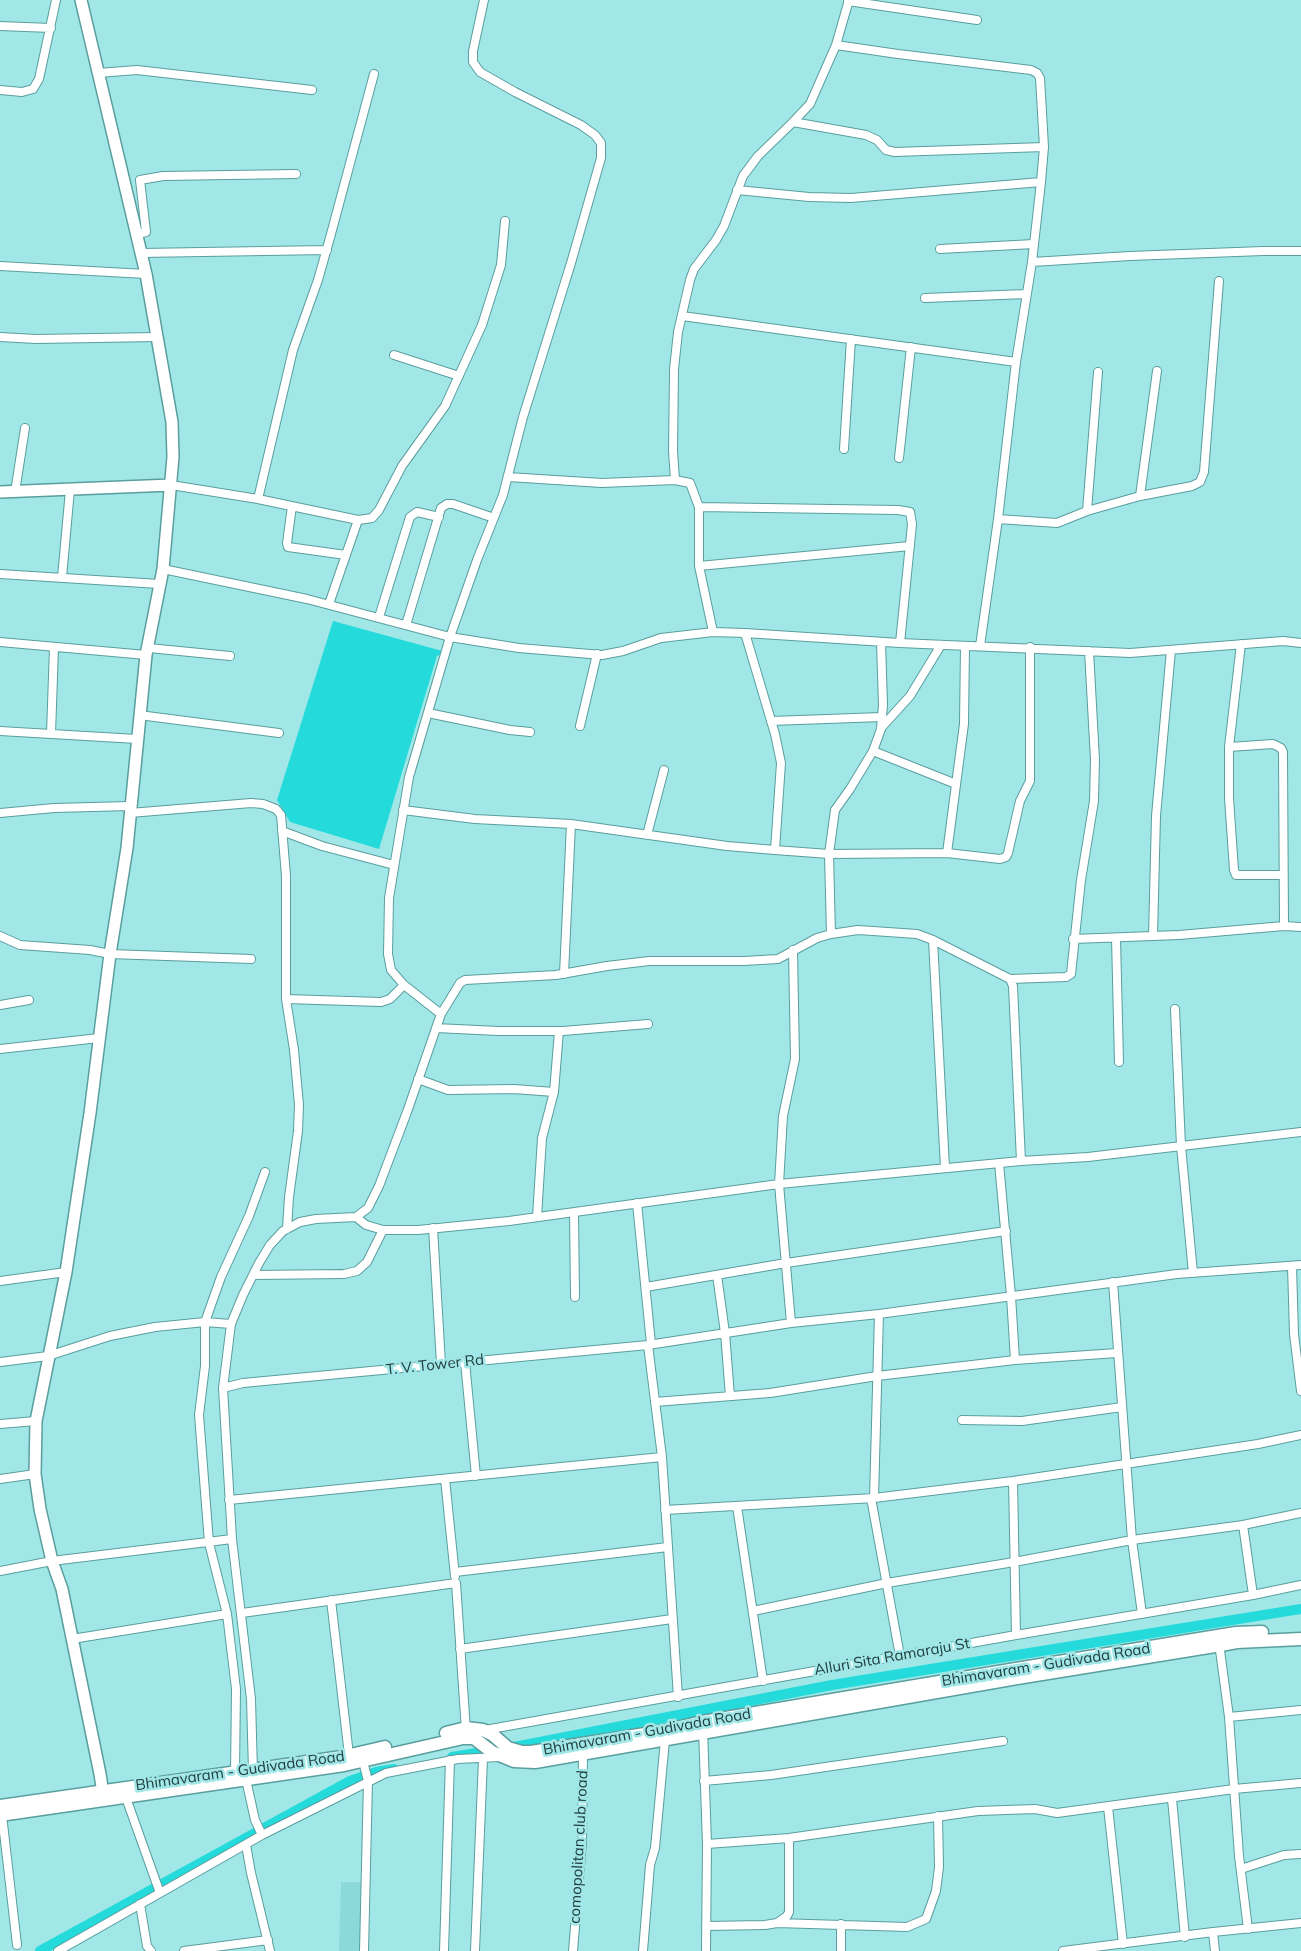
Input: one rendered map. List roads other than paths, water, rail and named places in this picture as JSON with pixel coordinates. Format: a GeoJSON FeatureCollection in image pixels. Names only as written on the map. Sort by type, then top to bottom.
{"type":"FeatureCollection","features":[{"type":"Feature","properties":{"kind":"main road"},"geometry":{"type":"LineString","coordinates":[[81,0],[138,234],[172,422],[173,457],[163,570],[148,651],[136,739],[126,848],[110,954],[90,1113],[66,1272],[36,1421],[36,1474],[40,1509],[52,1561],[62,1589],[104,1796]]}},
{"type":"Feature","properties":{"kind":"main road"},"geometry":{"type":"LineString","coordinates":[[0,492],[171,485]]}},
{"type":"Feature","properties":{"kind":"main road"},"geometry":{"type":"LineString","coordinates":[[1219,1641],[1236,1634],[1301,1630]]}},
{"type":"Feature","properties":{"kind":"main road","name":"Bhimavaram - Gudivada Road"},"geometry":{"type":"LineString","coordinates":[[1,1812],[246,1774],[476,1734],[506,1753],[535,1762],[582,1748],[664,1731],[703,1727],[1219,1641],[1301,1639]]}},
{"type":"Feature","properties":{"kind":"main road","name":"Bhimavaram - Gudivada Road"},"geometry":{"type":"LineString","coordinates":[[582,1748],[665,1740],[703,1727]]}},
{"type":"Feature","properties":{"kind":"main road"},"geometry":{"type":"LineString","coordinates":[[476,1734],[487,1755],[506,1753]]}},
{"type":"Feature","properties":{"kind":"main road","name":"Bhimavaram - Gudivada Road"},"geometry":{"type":"LineString","coordinates":[[246,1774],[364,1763],[476,1734]]}},
{"type":"Feature","properties":{"kind":"street"},"geometry":{"type":"LineString","coordinates":[[0,90],[22,92],[33,89],[39,79],[56,0]]}},
{"type":"Feature","properties":{"kind":"street"},"geometry":{"type":"LineString","coordinates":[[440,1014],[404,985],[391,970],[388,954],[389,898],[409,777],[450,636],[476,560],[504,495],[523,417],[601,158],[601,143],[595,135],[581,125],[480,72],[473,62],[473,51],[484,0]]}},
{"type":"Feature","properties":{"kind":"street"},"geometry":{"type":"LineString","coordinates":[[675,480],[673,451],[674,369],[682,316],[690,280],[694,270],[724,226],[742,176],[758,156],[810,104],[836,45],[849,0],[976,20]]}},
{"type":"Feature","properties":{"kind":"street"},"geometry":{"type":"LineString","coordinates":[[0,26],[51,28]]}},
{"type":"Feature","properties":{"kind":"street"},"geometry":{"type":"LineString","coordinates":[[836,45],[1031,70],[1037,73],[1040,78],[1044,147],[1041,182],[1032,262],[1016,362],[998,519],[980,646]]}},
{"type":"Feature","properties":{"kind":"street"},"geometry":{"type":"LineString","coordinates":[[98,73],[137,70],[312,90]]}},
{"type":"Feature","properties":{"kind":"street"},"geometry":{"type":"LineString","coordinates":[[258,499],[293,350],[327,250],[374,74]]}},
{"type":"Feature","properties":{"kind":"street"},"geometry":{"type":"LineString","coordinates":[[793,122],[866,135],[877,140],[886,150],[895,152],[1044,147]]}},
{"type":"Feature","properties":{"kind":"street"},"geometry":{"type":"LineString","coordinates":[[138,234],[146,232],[140,180],[163,176],[296,174]]}},
{"type":"Feature","properties":{"kind":"street"},"geometry":{"type":"LineString","coordinates":[[737,190],[809,197],[851,198],[1041,182]]}},
{"type":"Feature","properties":{"kind":"street"},"geometry":{"type":"LineString","coordinates":[[171,485],[258,499],[358,520],[372,518],[379,510],[402,466],[445,406],[482,325],[501,265],[505,221]]}},
{"type":"Feature","properties":{"kind":"street"},"geometry":{"type":"LineString","coordinates":[[940,249],[1034,244]]}},
{"type":"Feature","properties":{"kind":"street"},"geometry":{"type":"LineString","coordinates":[[141,253],[327,250]]}},
{"type":"Feature","properties":{"kind":"street"},"geometry":{"type":"LineString","coordinates":[[1032,262],[1140,255],[1301,251]]}},
{"type":"Feature","properties":{"kind":"street"},"geometry":{"type":"LineString","coordinates":[[0,266],[146,274]]}},
{"type":"Feature","properties":{"kind":"street"},"geometry":{"type":"LineString","coordinates":[[998,519],[1057,523],[1087,511],[1140,496],[1192,486],[1200,482],[1204,472],[1219,281]]}},
{"type":"Feature","properties":{"kind":"street"},"geometry":{"type":"LineString","coordinates":[[925,298],[1026,294]]}},
{"type":"Feature","properties":{"kind":"street"},"geometry":{"type":"LineString","coordinates":[[682,316],[1016,362]]}},
{"type":"Feature","properties":{"kind":"street"},"geometry":{"type":"LineString","coordinates":[[0,337],[36,339],[157,337]]}},
{"type":"Feature","properties":{"kind":"street"},"geometry":{"type":"LineString","coordinates":[[844,449],[851,340]]}},
{"type":"Feature","properties":{"kind":"street"},"geometry":{"type":"LineString","coordinates":[[899,458],[911,347]]}},
{"type":"Feature","properties":{"kind":"street"},"geometry":{"type":"LineString","coordinates":[[394,355],[459,376]]}},
{"type":"Feature","properties":{"kind":"street"},"geometry":{"type":"LineString","coordinates":[[1140,496],[1157,371]]}},
{"type":"Feature","properties":{"kind":"street"},"geometry":{"type":"LineString","coordinates":[[1087,511],[1098,372]]}},
{"type":"Feature","properties":{"kind":"street"},"geometry":{"type":"LineString","coordinates":[[15,492],[25,428]]}},
{"type":"Feature","properties":{"kind":"street"},"geometry":{"type":"LineString","coordinates":[[508,477],[602,483],[675,480],[690,483],[699,507],[699,566],[713,632]]}},
{"type":"Feature","properties":{"kind":"street"},"geometry":{"type":"LineString","coordinates":[[62,577],[70,490]]}},
{"type":"Feature","properties":{"kind":"street"},"geometry":{"type":"LineString","coordinates":[[406,624],[441,508],[447,504],[453,504],[494,518]]}},
{"type":"Feature","properties":{"kind":"street"},"geometry":{"type":"LineString","coordinates":[[292,506],[288,547],[346,555]]}},
{"type":"Feature","properties":{"kind":"street"},"geometry":{"type":"LineString","coordinates":[[699,507],[898,510],[910,512],[912,524],[900,643]]}},
{"type":"Feature","properties":{"kind":"street"},"geometry":{"type":"LineString","coordinates":[[379,617],[410,517],[417,512],[438,517]]}},
{"type":"Feature","properties":{"kind":"street"},"geometry":{"type":"LineString","coordinates":[[328,604],[358,520]]}},
{"type":"Feature","properties":{"kind":"street"},"geometry":{"type":"LineString","coordinates":[[699,566],[910,546]]}},
{"type":"Feature","properties":{"kind":"street"},"geometry":{"type":"LineString","coordinates":[[163,570],[328,604],[450,636],[519,648],[598,654],[623,651],[661,638],[713,632],[900,643],[1030,647],[1130,653],[1283,641],[1301,643]]}},
{"type":"Feature","properties":{"kind":"street"},"geometry":{"type":"LineString","coordinates":[[0,574],[159,584]]}},
{"type":"Feature","properties":{"kind":"street"},"geometry":{"type":"LineString","coordinates":[[745,633],[771,721],[781,763],[775,850]]}},
{"type":"Feature","properties":{"kind":"street"},"geometry":{"type":"LineString","coordinates":[[0,642],[54,647],[230,656]]}},
{"type":"Feature","properties":{"kind":"street"},"geometry":{"type":"LineString","coordinates":[[831,934],[829,854],[835,810],[873,751],[881,728],[881,642]]}},
{"type":"Feature","properties":{"kind":"street"},"geometry":{"type":"LineString","coordinates":[[1242,644],[1229,747],[1229,798],[1234,870],[1236,875],[1283,875]]}},
{"type":"Feature","properties":{"kind":"street"},"geometry":{"type":"LineString","coordinates":[[881,728],[910,696],[941,645]]}},
{"type":"Feature","properties":{"kind":"street"},"geometry":{"type":"LineString","coordinates":[[948,853],[964,724],[966,646]]}},
{"type":"Feature","properties":{"kind":"street"},"geometry":{"type":"LineString","coordinates":[[51,734],[54,647]]}},
{"type":"Feature","properties":{"kind":"street"},"geometry":{"type":"LineString","coordinates":[[403,810],[475,819],[572,824],[728,846],[775,850],[829,854],[948,853],[1000,859],[1008,854],[1020,801],[1030,781],[1030,647]]}},
{"type":"Feature","properties":{"kind":"street"},"geometry":{"type":"LineString","coordinates":[[246,1774],[251,1699],[232,1540],[223,1388],[231,1324],[253,1275],[270,1246],[287,1229],[300,1222],[316,1219],[356,1217],[368,1208],[418,1079],[440,1014],[460,983],[465,980],[564,974],[607,966],[649,962],[778,959],[793,950],[831,934],[858,930],[917,934],[933,940],[1010,979],[1066,977],[1070,974],[1080,880],[1094,801],[1095,760],[1089,650]]}},
{"type":"Feature","properties":{"kind":"street"},"geometry":{"type":"LineString","coordinates":[[1153,936],[1156,816],[1171,650]]}},
{"type":"Feature","properties":{"kind":"street"},"geometry":{"type":"LineString","coordinates":[[580,726],[598,654]]}},
{"type":"Feature","properties":{"kind":"street"},"geometry":{"type":"LineString","coordinates":[[428,713],[510,730],[530,732]]}},
{"type":"Feature","properties":{"kind":"street"},"geometry":{"type":"LineString","coordinates":[[140,715],[279,733]]}},
{"type":"Feature","properties":{"kind":"street"},"geometry":{"type":"LineString","coordinates":[[771,721],[882,717]]}},
{"type":"Feature","properties":{"kind":"street"},"geometry":{"type":"LineString","coordinates":[[0,731],[136,739]]}},
{"type":"Feature","properties":{"kind":"street"},"geometry":{"type":"LineString","coordinates":[[1229,747],[1273,744],[1281,748],[1283,752],[1284,926]]}},
{"type":"Feature","properties":{"kind":"street"},"geometry":{"type":"LineString","coordinates":[[873,751],[956,784]]}},
{"type":"Feature","properties":{"kind":"street"},"geometry":{"type":"LineString","coordinates":[[647,834],[664,770]]}},
{"type":"Feature","properties":{"kind":"street"},"geometry":{"type":"LineString","coordinates":[[0,813],[54,808],[130,809],[251,803],[263,804],[276,809],[281,815],[286,876],[286,999],[294,1050],[299,1105],[298,1131],[289,1197],[287,1229]]}},
{"type":"Feature","properties":{"kind":"street"},"geometry":{"type":"LineString","coordinates":[[564,974],[572,824]]}},
{"type":"Feature","properties":{"kind":"street"},"geometry":{"type":"LineString","coordinates":[[282,831],[322,846],[394,866]]}},
{"type":"Feature","properties":{"kind":"street"},"geometry":{"type":"LineString","coordinates":[[1073,939],[1153,936],[1284,926],[1301,927]]}},
{"type":"Feature","properties":{"kind":"street"},"geometry":{"type":"LineString","coordinates":[[0,936],[20,945],[90,950],[110,954],[251,959]]}},
{"type":"Feature","properties":{"kind":"street"},"geometry":{"type":"LineString","coordinates":[[1116,938],[1119,1062]]}},
{"type":"Feature","properties":{"kind":"street"},"geometry":{"type":"LineString","coordinates":[[933,940],[946,1168]]}},
{"type":"Feature","properties":{"kind":"street"},"geometry":{"type":"LineString","coordinates":[[792,1323],[779,1184],[783,1116],[795,1059],[793,950]]}},
{"type":"Feature","properties":{"kind":"street"},"geometry":{"type":"LineString","coordinates":[[1010,979],[1013,986],[1021,1161]]}},
{"type":"Feature","properties":{"kind":"street"},"geometry":{"type":"LineString","coordinates":[[286,999],[381,1002],[390,999],[404,985]]}},
{"type":"Feature","properties":{"kind":"street"},"geometry":{"type":"LineString","coordinates":[[0,1005],[29,1000]]}},
{"type":"Feature","properties":{"kind":"street"},"geometry":{"type":"LineString","coordinates":[[1175,1008],[1181,1146],[1193,1273]]}},
{"type":"Feature","properties":{"kind":"street"},"geometry":{"type":"LineString","coordinates":[[436,1028],[559,1031],[648,1024]]}},
{"type":"Feature","properties":{"kind":"street"},"geometry":{"type":"LineString","coordinates":[[538,1217],[542,1138],[554,1092],[559,1031]]}},
{"type":"Feature","properties":{"kind":"street"},"geometry":{"type":"LineString","coordinates":[[0,1049],[99,1038]]}},
{"type":"Feature","properties":{"kind":"street"},"geometry":{"type":"LineString","coordinates":[[418,1079],[448,1090],[514,1089],[554,1092]]}},
{"type":"Feature","properties":{"kind":"street"},"geometry":{"type":"LineString","coordinates":[[356,1217],[366,1225],[383,1230],[433,1228],[538,1217],[779,1184],[1088,1156],[1301,1132]]}},
{"type":"Feature","properties":{"kind":"street"},"geometry":{"type":"LineString","coordinates":[[999,1163],[1012,1296],[1015,1360]]}},
{"type":"Feature","properties":{"kind":"street"},"geometry":{"type":"LineString","coordinates":[[262,1835],[255,1820],[246,1774],[227,1614],[208,1543],[199,1415],[205,1366],[205,1322],[265,1172]]}},
{"type":"Feature","properties":{"kind":"street"},"geometry":{"type":"LineString","coordinates":[[637,1203],[655,1402],[662,1457],[678,1696]]}},
{"type":"Feature","properties":{"kind":"street"},"geometry":{"type":"LineString","coordinates":[[574,1212],[575,1297]]}},
{"type":"Feature","properties":{"kind":"street"},"geometry":{"type":"LineString","coordinates":[[433,1228],[441,1364]]}},
{"type":"Feature","properties":{"kind":"street"},"geometry":{"type":"LineString","coordinates":[[253,1275],[344,1274],[357,1271],[367,1262],[383,1230]]}},
{"type":"Feature","properties":{"kind":"street"},"geometry":{"type":"LineString","coordinates":[[646,1287],[1006,1231]]}},
{"type":"Feature","properties":{"kind":"street","name":"T. V. Tower Rd"},"geometry":{"type":"LineString","coordinates":[[223,1388],[243,1383],[650,1344],[792,1323],[879,1314],[1113,1282],[1193,1273],[1301,1265]]}},
{"type":"Feature","properties":{"kind":"street"},"geometry":{"type":"LineString","coordinates":[[1292,1266],[1294,1334],[1301,1391]]}},
{"type":"Feature","properties":{"kind":"street"},"geometry":{"type":"LineString","coordinates":[[0,1281],[66,1272]]}},
{"type":"Feature","properties":{"kind":"street"},"geometry":{"type":"LineString","coordinates":[[717,1275],[725,1333],[730,1396]]}},
{"type":"Feature","properties":{"kind":"street"},"geometry":{"type":"LineString","coordinates":[[1113,1282],[1132,1540],[1142,1614]]}},
{"type":"Feature","properties":{"kind":"street"},"geometry":{"type":"LineString","coordinates":[[879,1314],[872,1498],[900,1656]]}},
{"type":"Feature","properties":{"kind":"street"},"geometry":{"type":"LineString","coordinates":[[0,1362],[48,1356],[119,1334],[155,1327],[205,1322],[231,1324]]}},
{"type":"Feature","properties":{"kind":"street"},"geometry":{"type":"LineString","coordinates":[[655,1402],[770,1393],[877,1376],[1015,1360],[1117,1353]]}},
{"type":"Feature","properties":{"kind":"street"},"geometry":{"type":"LineString","coordinates":[[465,1362],[476,1476]]}},
{"type":"Feature","properties":{"kind":"street"},"geometry":{"type":"LineString","coordinates":[[962,1420],[1022,1421],[1122,1407]]}},
{"type":"Feature","properties":{"kind":"street"},"geometry":{"type":"LineString","coordinates":[[0,1424],[36,1421]]}},
{"type":"Feature","properties":{"kind":"street"},"geometry":{"type":"LineString","coordinates":[[665,1510],[872,1498],[1013,1481],[1258,1444],[1301,1434]]}},
{"type":"Feature","properties":{"kind":"street"},"geometry":{"type":"LineString","coordinates":[[229,1500],[662,1457]]}},
{"type":"Feature","properties":{"kind":"street"},"geometry":{"type":"LineString","coordinates":[[0,1479],[36,1474]]}},
{"type":"Feature","properties":{"kind":"street"},"geometry":{"type":"LineString","coordinates":[[445,1478],[456,1583],[460,1649],[476,1734]]}},
{"type":"Feature","properties":{"kind":"street"},"geometry":{"type":"LineString","coordinates":[[1013,1481],[1016,1635]]}},
{"type":"Feature","properties":{"kind":"street"},"geometry":{"type":"LineString","coordinates":[[737,1506],[763,1681]]}},
{"type":"Feature","properties":{"kind":"street"},"geometry":{"type":"LineString","coordinates":[[753,1611],[887,1583],[1132,1540],[1242,1525],[1301,1513]]}},
{"type":"Feature","properties":{"kind":"street"},"geometry":{"type":"LineString","coordinates":[[1242,1525],[1253,1595]]}},
{"type":"Feature","properties":{"kind":"street"},"geometry":{"type":"LineString","coordinates":[[0,1571],[52,1561],[232,1540]]}},
{"type":"Feature","properties":{"kind":"street"},"geometry":{"type":"LineString","coordinates":[[455,1572],[668,1547]]}},
{"type":"Feature","properties":{"kind":"street"},"geometry":{"type":"LineString","coordinates":[[242,1612],[456,1583]]}},
{"type":"Feature","properties":{"kind":"street","name":"Alluri Sita Ramaraju St"},"geometry":{"type":"LineString","coordinates":[[476,1734],[1301,1585]]}},
{"type":"Feature","properties":{"kind":"street"},"geometry":{"type":"LineString","coordinates":[[331,1600],[349,1755]]}},
{"type":"Feature","properties":{"kind":"street"},"geometry":{"type":"LineString","coordinates":[[72,1639],[227,1614]]}},
{"type":"Feature","properties":{"kind":"street"},"geometry":{"type":"LineString","coordinates":[[460,1649],[672,1619]]}},
{"type":"Feature","properties":{"kind":"street"},"geometry":{"type":"LineString","coordinates":[[1219,1641],[1229,1717],[1241,1869],[1248,1929]]}},
{"type":"Feature","properties":{"kind":"street"},"geometry":{"type":"LineString","coordinates":[[1229,1717],[1301,1710]]}},
{"type":"Feature","properties":{"kind":"street"},"geometry":{"type":"LineString","coordinates":[[703,1727],[707,1844],[706,1951]]}},
{"type":"Feature","properties":{"kind":"street"},"geometry":{"type":"LineString","coordinates":[[643,1951],[650,1865],[655,1848],[665,1740]]}},
{"type":"Feature","properties":{"kind":"street"},"geometry":{"type":"LineString","coordinates":[[704,1781],[772,1775],[1003,1741]]}},
{"type":"Feature","properties":{"kind":"street","name":"comopolitan club road"},"geometry":{"type":"LineString","coordinates":[[574,1951],[582,1842],[582,1748]]}},
{"type":"Feature","properties":{"kind":"street"},"geometry":{"type":"LineString","coordinates":[[58,1951],[262,1835],[368,1780],[386,1773],[450,1760],[487,1755],[475,1951]]}},
{"type":"Feature","properties":{"kind":"street"},"geometry":{"type":"LineString","coordinates":[[444,1951],[450,1760]]}},
{"type":"Feature","properties":{"kind":"street"},"geometry":{"type":"LineString","coordinates":[[364,1763],[368,1780],[364,1951]]}},
{"type":"Feature","properties":{"kind":"street"},"geometry":{"type":"LineString","coordinates":[[707,1844],[789,1838],[978,1811],[1035,1809],[1057,1813],[1172,1799],[1234,1789],[1301,1783]]}},
{"type":"Feature","properties":{"kind":"street"},"geometry":{"type":"LineString","coordinates":[[125,1793],[160,1893]]}},
{"type":"Feature","properties":{"kind":"street"},"geometry":{"type":"LineString","coordinates":[[1172,1799],[1184,1936]]}},
{"type":"Feature","properties":{"kind":"street"},"geometry":{"type":"LineString","coordinates":[[1108,1807],[1123,1944]]}},
{"type":"Feature","properties":{"kind":"street"},"geometry":{"type":"LineString","coordinates":[[1,1812],[17,1945]]}},
{"type":"Feature","properties":{"kind":"street"},"geometry":{"type":"LineString","coordinates":[[706,1926],[777,1923],[908,1927],[926,1920],[936,1891],[939,1867],[938,1816]]}},
{"type":"Feature","properties":{"kind":"street"},"geometry":{"type":"LineString","coordinates":[[777,1923],[787,1916],[789,1912],[789,1838]]}},
{"type":"Feature","properties":{"kind":"street"},"geometry":{"type":"LineString","coordinates":[[246,1845],[270,1951]]}},
{"type":"Feature","properties":{"kind":"street"},"geometry":{"type":"LineString","coordinates":[[1241,1869],[1284,1855],[1301,1854]]}},
{"type":"Feature","properties":{"kind":"street"},"geometry":{"type":"LineString","coordinates":[[140,1904],[147,1949]]}},
{"type":"Feature","properties":{"kind":"street"},"geometry":{"type":"LineString","coordinates":[[1063,1951],[1301,1923]]}},
{"type":"Feature","properties":{"kind":"street"},"geometry":{"type":"LineString","coordinates":[[841,1951],[842,1924]]}},
{"type":"Feature","properties":{"kind":"street"},"geometry":{"type":"LineString","coordinates":[[1213,1932],[1215,1951]]}},
{"type":"Feature","properties":{"kind":"street"},"geometry":{"type":"LineString","coordinates":[[184,1951],[268,1940]]}},
{"type":"Feature","properties":{"kind":"water"},"geometry":{"type":"Polygon","coordinates":[[[333,621],[446,652],[437,656],[379,849],[290,822],[277,800],[333,621]]]}},
{"type":"Feature","properties":{"kind":"waterway"},"geometry":{"type":"LineString","coordinates":[[509,1748],[832,1685],[1301,1609]]}},
{"type":"Feature","properties":{"kind":"waterway"},"geometry":{"type":"LineString","coordinates":[[452,1757],[495,1750]]}},
{"type":"Feature","properties":{"kind":"waterway"},"geometry":{"type":"LineString","coordinates":[[40,1951],[350,1781],[376,1772],[394,1769]]}}]}
